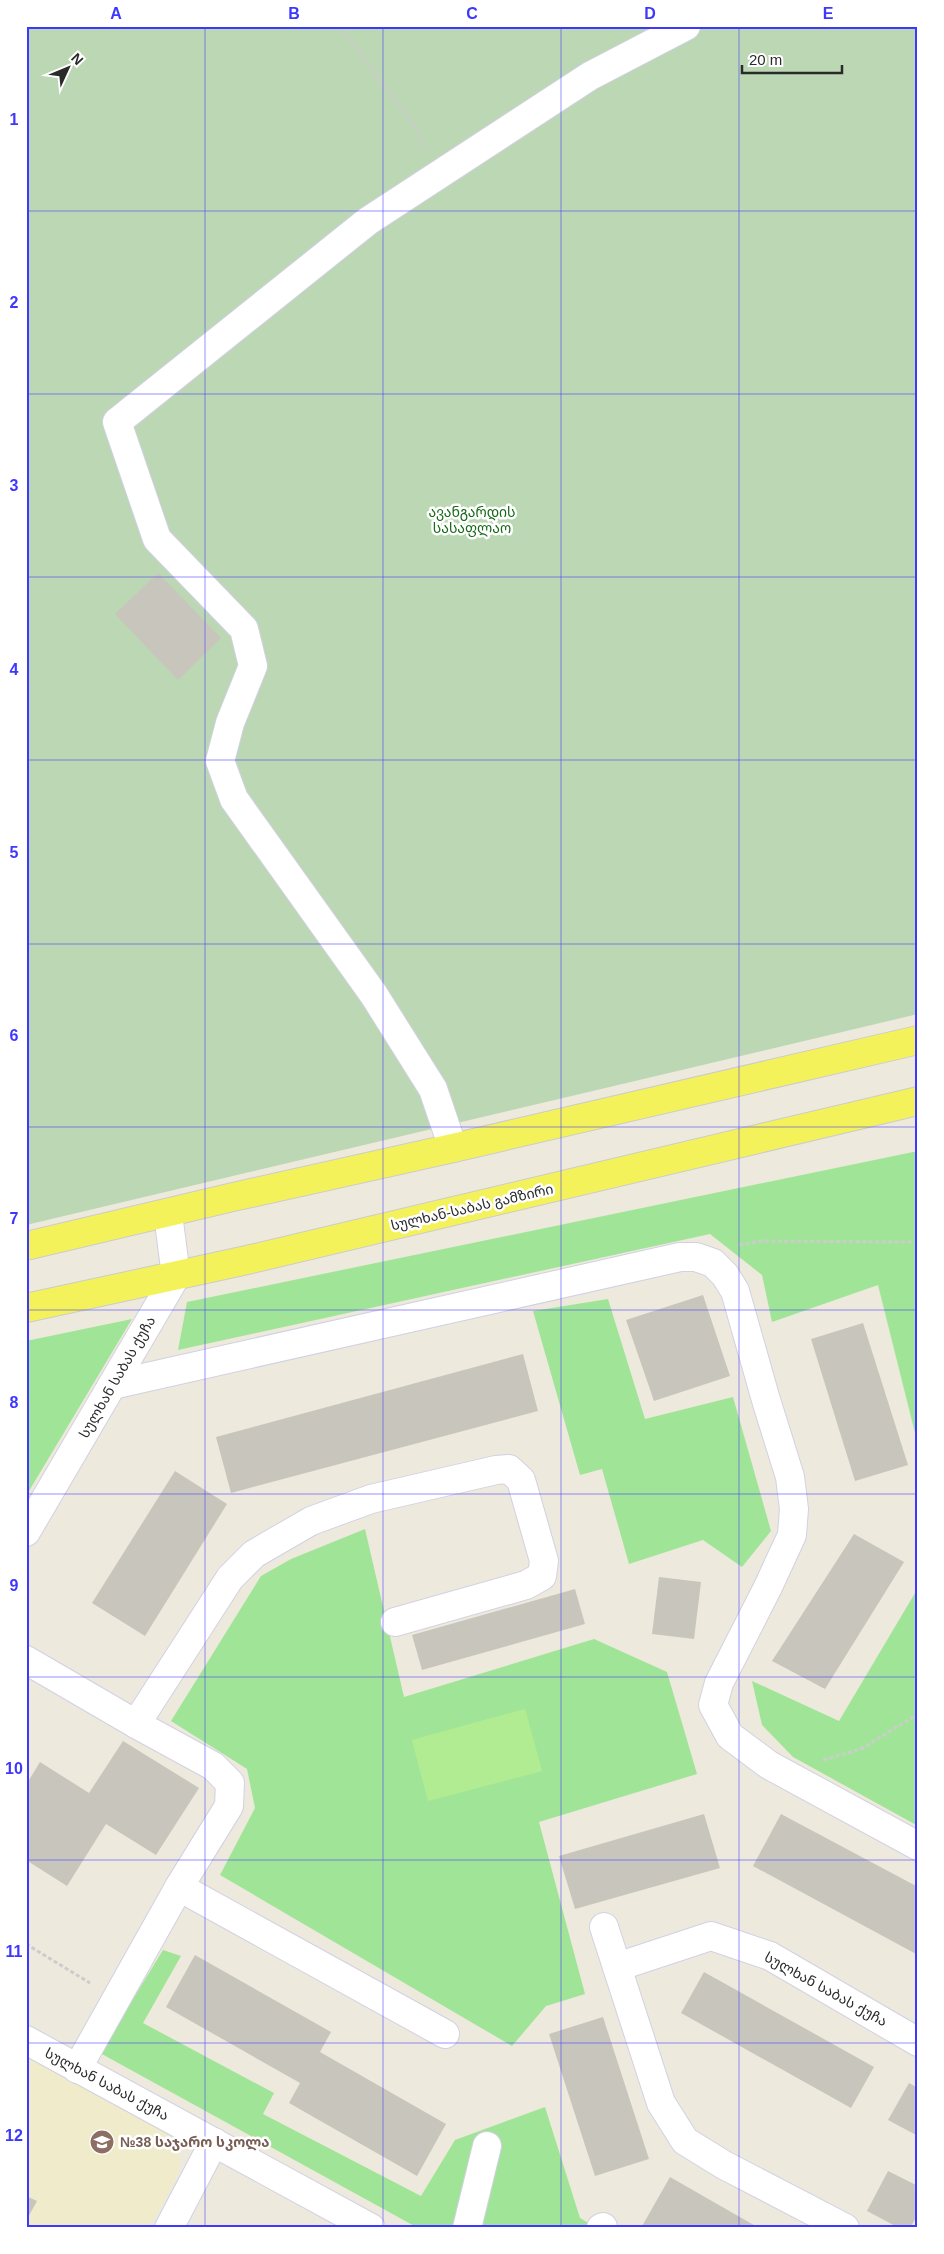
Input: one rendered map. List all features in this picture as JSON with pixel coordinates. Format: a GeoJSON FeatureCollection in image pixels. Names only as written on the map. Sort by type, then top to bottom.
{"type":"FeatureCollection","features":[{"type":"Feature","properties":{"kind":"main road"},"geometry":{"type":"LineString","coordinates":[[26,1246],[918,1040]]}},
{"type":"Feature","properties":{"kind":"main road","name":"სულხან-საბას გამზირი"},"geometry":{"type":"LineString","coordinates":[[26,1308],[176,1276],[918,1101]]}},
{"type":"Feature","properties":{"kind":"street"},"geometry":{"type":"LineString","coordinates":[[453,1148],[433,1089],[374,995],[234,799],[220,761],[230,723],[253,666],[244,630],[157,539],[116,422],[368,221],[590,76],[686,26]]}},
{"type":"Feature","properties":{"kind":"street"},"geometry":{"type":"LineString","coordinates":[[168,1214],[176,1276]]}},
{"type":"Feature","properties":{"kind":"street"},"geometry":{"type":"LineString","coordinates":[[112,1385],[680,1257],[696,1257],[713,1263],[725,1275],[735,1291],[790,1478],[794,1509],[792,1534],[768,1587],[719,1683],[713,1705],[730,1736],[770,1765],[918,1846]]}},
{"type":"Feature","properties":{"kind":"street","name":"სულხან საბას ქუჩა"},"geometry":{"type":"LineString","coordinates":[[26,1532],[176,1276]]}},
{"type":"Feature","properties":{"kind":"street"},"geometry":{"type":"LineString","coordinates":[[136,1724],[230,1578],[254,1554],[311,1521],[371,1499],[496,1470],[509,1469],[521,1480],[544,1561],[542,1576],[526,1585],[395,1622]]}},
{"type":"Feature","properties":{"kind":"street"},"geometry":{"type":"LineString","coordinates":[[26,1660],[136,1724],[214,1766],[230,1783],[229,1806],[179,1887],[77,2069]]}},
{"type":"Feature","properties":{"kind":"street"},"geometry":{"type":"LineString","coordinates":[[179,1887],[445,2034]]}},
{"type":"Feature","properties":{"kind":"street"},"geometry":{"type":"LineString","coordinates":[[604,1927],[661,2103],[685,2141],[724,2165],[845,2228]]}},
{"type":"Feature","properties":{"kind":"street","name":"სულხან საბას ქუჩა"},"geometry":{"type":"LineString","coordinates":[[617,1967],[711,1936],[770,1956],[918,2042]]}},
{"type":"Feature","properties":{"kind":"street","name":"სულხან საბას ქუჩა"},"geometry":{"type":"LineString","coordinates":[[26,2040],[371,2228]]}},
{"type":"Feature","properties":{"kind":"street"},"geometry":{"type":"LineString","coordinates":[[169,2228],[214,2142]]}},
{"type":"Feature","properties":{"kind":"street"},"geometry":{"type":"LineString","coordinates":[[467,2228],[486,2146]]}},
{"type":"Feature","properties":{"kind":"path"},"geometry":{"type":"LineString","coordinates":[[340,26],[420,134],[430,180]]}},
{"type":"Feature","properties":{"kind":"path"},"geometry":{"type":"LineString","coordinates":[[713,1263],[727,1248],[762,1240],[918,1242]]}},
{"type":"Feature","properties":{"kind":"path"},"geometry":{"type":"LineString","coordinates":[[789,1776],[828,1757],[861,1750],[918,1714]]}},
{"type":"Feature","properties":{"kind":"path"},"geometry":{"type":"LineString","coordinates":[[26,1944],[116,1998]]}},
{"type":"Feature","properties":{"kind":"shaded area","name":"№38 საჯარო სკოლა"},"geometry":{"type":"Polygon","coordinates":[[[26,2053],[175,2132],[179,2153],[179,2174],[149,2228],[26,2228],[26,2053]]]}},
{"type":"Feature","properties":{"kind":"green space","name":"ავანგარდის სასაფლაო"},"geometry":{"type":"Polygon","coordinates":[[[26,26],[918,26],[918,1014],[26,1225],[26,26]]]}},
{"type":"Feature","properties":{"kind":"green space"},"geometry":{"type":"Polygon","coordinates":[[[918,1151],[918,1435],[915,1433],[878,1285],[772,1322],[762,1275],[710,1234],[178,1350],[187,1302],[918,1151]]]}},
{"type":"Feature","properties":{"kind":"green space"},"geometry":{"type":"Polygon","coordinates":[[[608,1299],[645,1419],[733,1397],[771,1531],[742,1567],[703,1540],[629,1564],[602,1469],[580,1475],[533,1311],[608,1299]]]}},
{"type":"Feature","properties":{"kind":"green space"},"geometry":{"type":"Polygon","coordinates":[[[132,1319],[26,1496],[26,1341],[132,1319]]]}},
{"type":"Feature","properties":{"kind":"green space"},"geometry":{"type":"Polygon","coordinates":[[[365,1529],[404,1697],[594,1639],[667,1672],[697,1774],[539,1822],[585,1994],[546,2006],[512,2046],[220,1875],[255,1808],[247,1769],[171,1721],[261,1576],[291,1559],[365,1529]]]}},
{"type":"Feature","properties":{"kind":"green space"},"geometry":{"type":"Polygon","coordinates":[[[918,1588],[918,1826],[793,1757],[762,1725],[752,1681],[839,1721],[918,1588]]]}},
{"type":"Feature","properties":{"kind":"green space"},"geometry":{"type":"Polygon","coordinates":[[[525,1709],[542,1771],[428,1801],[412,1740],[525,1709]]]}},
{"type":"Feature","properties":{"kind":"green space"},"geometry":{"type":"Polygon","coordinates":[[[163,1950],[181,1956],[143,2023],[274,2093],[263,2114],[421,2196],[455,2140],[545,2107],[580,2218],[597,2228],[418,2228],[100,2053],[163,1950]]]}},
{"type":"Feature","properties":{"kind":"building"},"geometry":{"type":"Polygon","coordinates":[[[158,573],[221,638],[178,680],[115,614],[158,573]]]}},
{"type":"Feature","properties":{"kind":"building"},"geometry":{"type":"Polygon","coordinates":[[[703,1295],[730,1376],[654,1401],[626,1320],[703,1295]]]}},
{"type":"Feature","properties":{"kind":"building"},"geometry":{"type":"Polygon","coordinates":[[[863,1323],[908,1465],[855,1481],[811,1339],[863,1323]]]}},
{"type":"Feature","properties":{"kind":"building"},"geometry":{"type":"Polygon","coordinates":[[[523,1354],[538,1411],[231,1493],[216,1437],[523,1354]]]}},
{"type":"Feature","properties":{"kind":"building"},"geometry":{"type":"Polygon","coordinates":[[[175,1471],[227,1504],[145,1636],[92,1603],[175,1471]]]}},
{"type":"Feature","properties":{"kind":"building"},"geometry":{"type":"Polygon","coordinates":[[[854,1534],[904,1562],[825,1689],[772,1661],[854,1534]]]}},
{"type":"Feature","properties":{"kind":"building"},"geometry":{"type":"Polygon","coordinates":[[[659,1577],[701,1582],[694,1639],[652,1634],[659,1577]]]}},
{"type":"Feature","properties":{"kind":"building"},"geometry":{"type":"Polygon","coordinates":[[[575,1589],[585,1624],[422,1670],[412,1635],[575,1589]]]}},
{"type":"Feature","properties":{"kind":"building"},"geometry":{"type":"Polygon","coordinates":[[[123,1741],[199,1788],[156,1855],[106,1824],[67,1886],[26,1860],[26,1785],[40,1762],[89,1793],[123,1741]]]}},
{"type":"Feature","properties":{"kind":"building"},"geometry":{"type":"Polygon","coordinates":[[[704,1814],[720,1868],[575,1909],[559,1856],[704,1814]]]}},
{"type":"Feature","properties":{"kind":"building"},"geometry":{"type":"Polygon","coordinates":[[[781,1814],[918,1887],[918,1955],[753,1866],[781,1814]]]}},
{"type":"Feature","properties":{"kind":"building"},"geometry":{"type":"Polygon","coordinates":[[[195,1955],[331,2032],[320,2052],[446,2124],[417,2176],[289,2103],[300,2083],[166,2007],[195,1955]]]}},
{"type":"Feature","properties":{"kind":"building"},"geometry":{"type":"Polygon","coordinates":[[[704,1972],[874,2067],[851,2108],[681,2013],[704,1972]]]}},
{"type":"Feature","properties":{"kind":"building"},"geometry":{"type":"Polygon","coordinates":[[[603,2017],[649,2159],[595,2176],[549,2034],[603,2017]]]}},
{"type":"Feature","properties":{"kind":"building"},"geometry":{"type":"Polygon","coordinates":[[[909,2083],[918,2088],[918,2136],[888,2120],[909,2083]]]}},
{"type":"Feature","properties":{"kind":"building"},"geometry":{"type":"Polygon","coordinates":[[[888,2171],[918,2186],[918,2214],[910,2228],[899,2228],[867,2211],[888,2171]]]}},
{"type":"Feature","properties":{"kind":"building"},"geometry":{"type":"Polygon","coordinates":[[[670,2177],[759,2228],[641,2228],[670,2177]]]}},
{"type":"Feature","properties":{"kind":"building"},"geometry":{"type":"Polygon","coordinates":[[[26,2196],[37,2201],[26,2221],[26,2196]]]}},
{"type":"Feature","properties":{"kind":"place","name":"№38 საჯარო სკოლა"},"geometry":{"type":"Point","coordinates":[102,2142]}}]}
